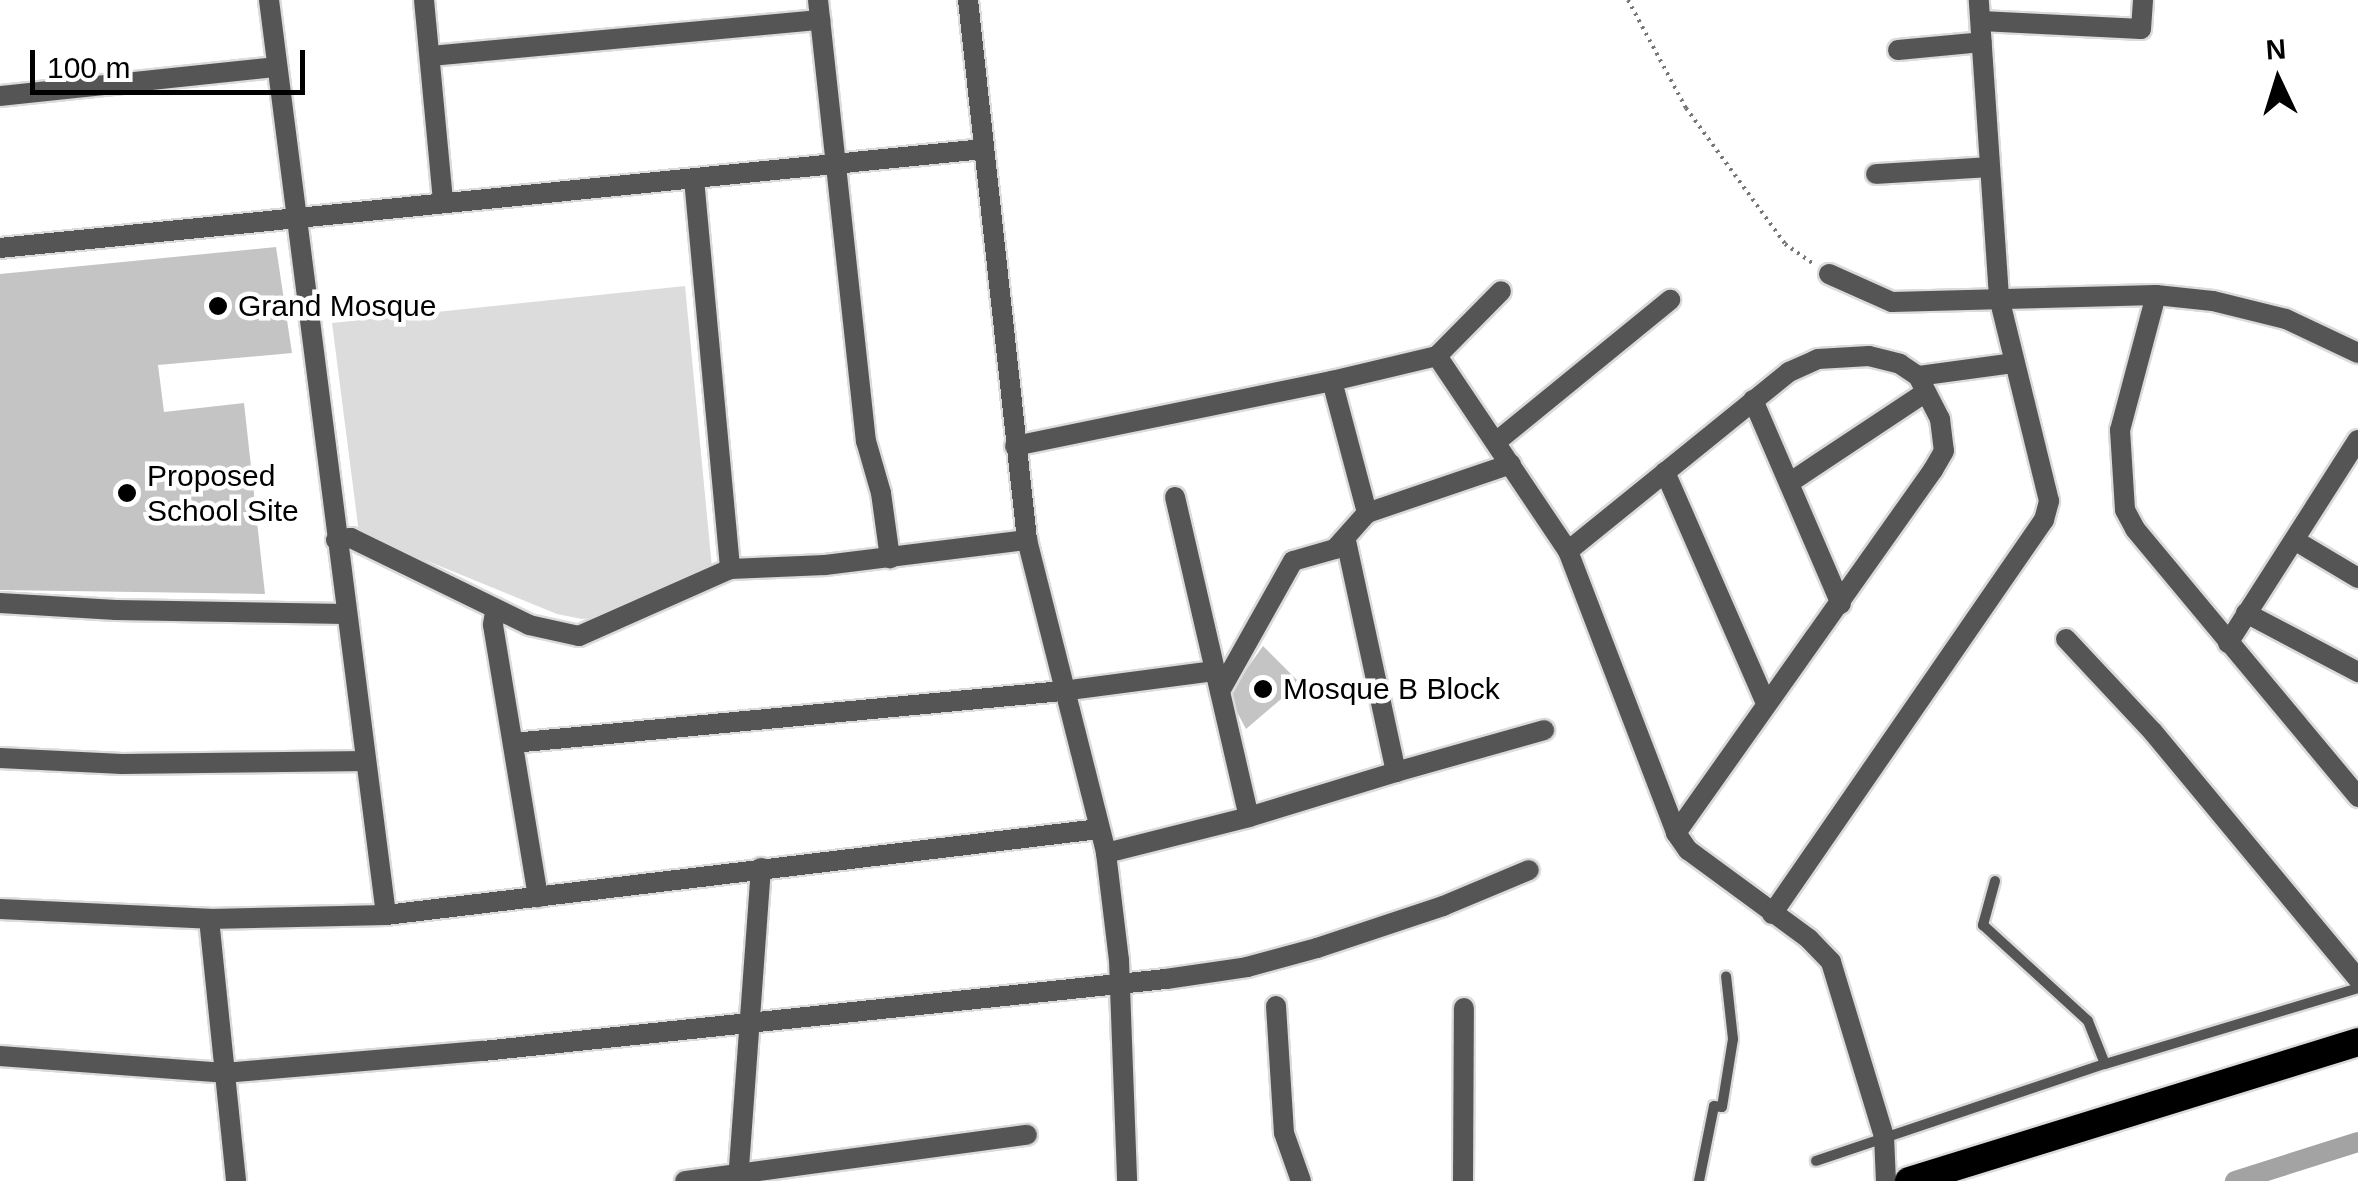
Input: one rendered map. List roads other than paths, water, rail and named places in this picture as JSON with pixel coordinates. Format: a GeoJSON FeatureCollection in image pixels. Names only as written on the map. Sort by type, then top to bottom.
{"type":"FeatureCollection","features":[{"type":"Feature","properties":{"kind":"highway"},"geometry":{"type":"LineString","coordinates":[[1909,1181],[2358,1042]]}},
{"type":"Feature","properties":{"kind":"street"},"geometry":{"type":"LineString","coordinates":[[270,0],[386,915]]}},
{"type":"Feature","properties":{"kind":"street"},"geometry":{"type":"LineString","coordinates":[[424,0],[443,202]]}},
{"type":"Feature","properties":{"kind":"street"},"geometry":{"type":"LineString","coordinates":[[968,0],[1027,540],[1062,691],[1106,853],[1120,960],[1127,1181]]}},
{"type":"Feature","properties":{"kind":"street"},"geometry":{"type":"LineString","coordinates":[[1898,50],[1981,21],[2141,29],[2143,0]]}},
{"type":"Feature","properties":{"kind":"street"},"geometry":{"type":"LineString","coordinates":[[430,56],[819,10],[866,441],[881,493],[890,558]]}},
{"type":"Feature","properties":{"kind":"street"},"geometry":{"type":"LineString","coordinates":[[1772,914],[2044,520],[2049,487],[1999,297],[1981,21]]}},
{"type":"Feature","properties":{"kind":"street"},"geometry":{"type":"LineString","coordinates":[[0,96],[276,68]]}},
{"type":"Feature","properties":{"kind":"street"},"geometry":{"type":"LineString","coordinates":[[0,248],[983,149]]}},
{"type":"Feature","properties":{"kind":"street"},"geometry":{"type":"LineString","coordinates":[[1876,174],[1989,167]]}},
{"type":"Feature","properties":{"kind":"street"},"geometry":{"type":"LineString","coordinates":[[694,179],[730,569]]}},
{"type":"Feature","properties":{"kind":"street"},"geometry":{"type":"LineString","coordinates":[[1829,274],[1860,292],[1892,302],[1943,304],[1999,297],[2156,294],[2258,310],[2358,353]]}},
{"type":"Feature","properties":{"kind":"street"},"geometry":{"type":"LineString","coordinates":[[1015,446],[1437,356],[1501,292]]}},
{"type":"Feature","properties":{"kind":"street"},"geometry":{"type":"LineString","coordinates":[[2156,294],[2120,430],[2125,510],[2135,529],[2228,644],[2358,797]]}},
{"type":"Feature","properties":{"kind":"street"},"geometry":{"type":"LineString","coordinates":[[1496,442],[1670,300]]}},
{"type":"Feature","properties":{"kind":"street"},"geometry":{"type":"LineString","coordinates":[[1568,551],[1788,372],[1842,355],[1886,359],[1922,384],[1940,419],[1944,451],[1676,833]]}},
{"type":"Feature","properties":{"kind":"street"},"geometry":{"type":"LineString","coordinates":[[1437,356],[1568,551],[1676,833],[1688,850],[1808,939],[1831,962],[1884,1136],[1886,1181]]}},
{"type":"Feature","properties":{"kind":"street"},"geometry":{"type":"LineString","coordinates":[[1789,483],[1922,384],[2014,362]]}},
{"type":"Feature","properties":{"kind":"street"},"geometry":{"type":"LineString","coordinates":[[1332,381],[1366,513]]}},
{"type":"Feature","properties":{"kind":"street"},"geometry":{"type":"LineString","coordinates":[[1754,400],[1840,604]]}},
{"type":"Feature","properties":{"kind":"street"},"geometry":{"type":"LineString","coordinates":[[2228,644],[2358,440]]}},
{"type":"Feature","properties":{"kind":"street"},"geometry":{"type":"LineString","coordinates":[[1217,681],[1286,566],[1298,557],[1334,549],[1366,513],[1511,464]]}},
{"type":"Feature","properties":{"kind":"street"},"geometry":{"type":"LineString","coordinates":[[1665,472],[1766,702]]}},
{"type":"Feature","properties":{"kind":"street"},"geometry":{"type":"LineString","coordinates":[[1175,498],[1249,817]]}},
{"type":"Feature","properties":{"kind":"street"},"geometry":{"type":"LineString","coordinates":[[336,540],[351,538],[496,612],[529,625],[579,636],[730,569],[890,558],[1027,540]]}},
{"type":"Feature","properties":{"kind":"street"},"geometry":{"type":"LineString","coordinates":[[1346,540],[1396,772]]}},
{"type":"Feature","properties":{"kind":"street"},"geometry":{"type":"LineString","coordinates":[[2296,541],[2358,578]]}},
{"type":"Feature","properties":{"kind":"street"},"geometry":{"type":"LineString","coordinates":[[0,603],[345,614]]}},
{"type":"Feature","properties":{"kind":"street"},"geometry":{"type":"LineString","coordinates":[[496,612],[493,626],[538,897]]}},
{"type":"Feature","properties":{"kind":"street"},"geometry":{"type":"LineString","coordinates":[[2246,614],[2358,672]]}},
{"type":"Feature","properties":{"kind":"street"},"geometry":{"type":"LineString","coordinates":[[2066,639],[2153,732],[2358,979]]}},
{"type":"Feature","properties":{"kind":"street"},"geometry":{"type":"LineString","coordinates":[[513,743],[1062,691],[1217,681]]}},
{"type":"Feature","properties":{"kind":"street"},"geometry":{"type":"LineString","coordinates":[[1106,853],[1249,817],[1544,730]]}},
{"type":"Feature","properties":{"kind":"street"},"geometry":{"type":"LineString","coordinates":[[0,758],[122,764],[366,761]]}},
{"type":"Feature","properties":{"kind":"street"},"geometry":{"type":"LineString","coordinates":[[0,910],[209,919],[386,915],[1099,829]]}},
{"type":"Feature","properties":{"kind":"street"},"geometry":{"type":"LineString","coordinates":[[739,1176],[760,868]]}},
{"type":"Feature","properties":{"kind":"street"},"geometry":{"type":"LineString","coordinates":[[0,1056],[224,1073],[749,1024],[1247,967],[1443,906],[1529,870]]}},
{"type":"Feature","properties":{"kind":"street"},"geometry":{"type":"LineString","coordinates":[[209,919],[236,1181]]}},
{"type":"Feature","properties":{"kind":"street"},"geometry":{"type":"LineString","coordinates":[[1276,1006],[1284,1132],[1301,1181]]}},
{"type":"Feature","properties":{"kind":"street"},"geometry":{"type":"LineString","coordinates":[[1463,1181],[1464,1008]]}},
{"type":"Feature","properties":{"kind":"street"},"geometry":{"type":"LineString","coordinates":[[685,1181],[1027,1135]]}},
{"type":"Feature","properties":{"kind":"lane"},"geometry":{"type":"LineString","coordinates":[[1995,882],[1983,925],[2088,1021],[2105,1064]]}},
{"type":"Feature","properties":{"kind":"lane"},"geometry":{"type":"LineString","coordinates":[[1699,1181],[1714,1106],[1722,1106],[1733,1039],[1726,976]]}},
{"type":"Feature","properties":{"kind":"lane"},"geometry":{"type":"LineString","coordinates":[[1816,1161],[2105,1064],[2358,988]]}},
{"type":"Feature","properties":{"kind":"waterway"},"geometry":{"type":"LineString","coordinates":[[2235,1181],[2358,1142]]}},
{"type":"Feature","properties":{"kind":"place","name":"Grand Mosque"},"geometry":{"type":"Point","coordinates":[218,306]}},
{"type":"Feature","properties":{"kind":"place","name":"Proposed School Site"},"geometry":{"type":"Point","coordinates":[127,493]}},
{"type":"Feature","properties":{"kind":"place","name":"Mosque B Block"},"geometry":{"type":"Point","coordinates":[1263,689]}}]}
